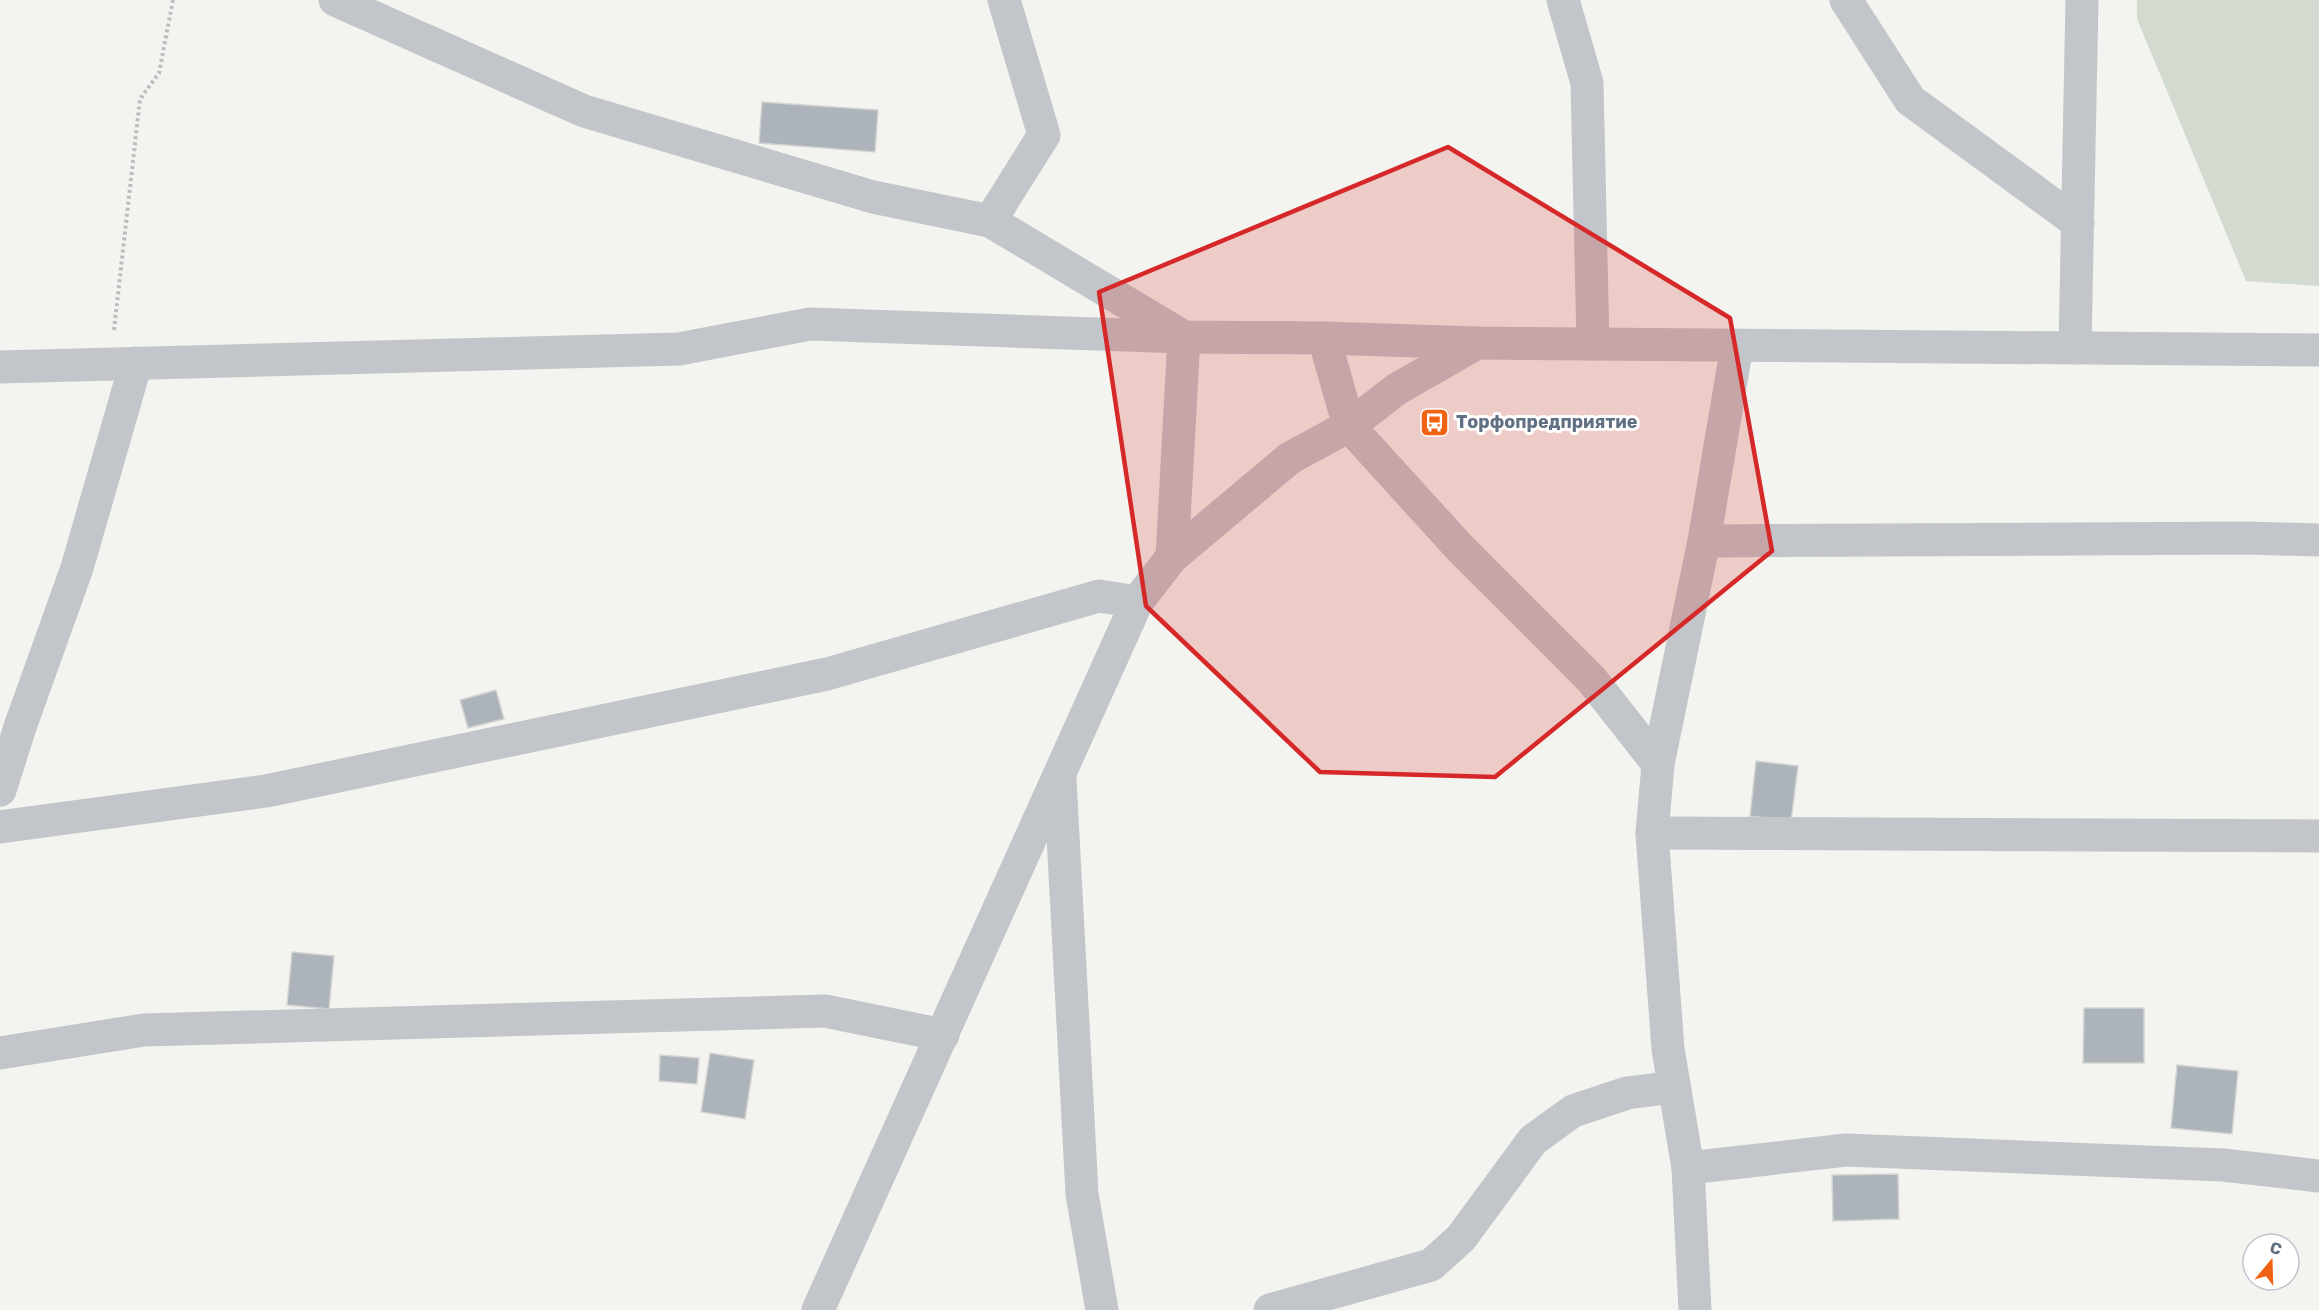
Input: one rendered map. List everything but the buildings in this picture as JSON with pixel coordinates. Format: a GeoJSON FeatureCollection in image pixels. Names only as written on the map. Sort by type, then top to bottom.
{"type":"FeatureCollection","features":[{"type":"Feature","properties":{"kind":"street"},"geometry":{"type":"LineString","coordinates":[[335,0],[584,111],[873,197],[990,221],[1184,337]]}},
{"type":"Feature","properties":{"kind":"street"},"geometry":{"type":"LineString","coordinates":[[990,221],[1044,135],[1004,0]]}},
{"type":"Feature","properties":{"kind":"street"},"geometry":{"type":"LineString","coordinates":[[1563,0],[1587,83],[1593,344]]}},
{"type":"Feature","properties":{"kind":"street"},"geometry":{"type":"LineString","coordinates":[[1846,0],[1910,100],[2078,223]]}},
{"type":"Feature","properties":{"kind":"street"},"geometry":{"type":"LineString","coordinates":[[2075,348],[2082,0]]}},
{"type":"Feature","properties":{"kind":"street"},"geometry":{"type":"LineString","coordinates":[[0,367],[679,349],[810,324],[1184,337],[1324,338],[1477,343],[2319,350]]}},
{"type":"Feature","properties":{"kind":"street"},"geometry":{"type":"LineString","coordinates":[[1172,557],[1184,337]]}},
{"type":"Feature","properties":{"kind":"street"},"geometry":{"type":"LineString","coordinates":[[1324,338],[1348,426],[1459,547],[1592,680],[1658,764]]}},
{"type":"Feature","properties":{"kind":"street"},"geometry":{"type":"LineString","coordinates":[[818,1310],[1137,602],[1172,557],[1290,458],[1348,426],[1397,390],[1477,343]]}},
{"type":"Feature","properties":{"kind":"street"},"geometry":{"type":"LineString","coordinates":[[1695,1310],[1688,1168],[1668,1049],[1652,833],[1658,764],[1704,541],[1737,346]]}},
{"type":"Feature","properties":{"kind":"street"},"geometry":{"type":"LineString","coordinates":[[0,790],[77,568],[123,363]]}},
{"type":"Feature","properties":{"kind":"street"},"geometry":{"type":"LineString","coordinates":[[1704,541],[2235,538],[2319,540]]}},
{"type":"Feature","properties":{"kind":"street"},"geometry":{"type":"LineString","coordinates":[[0,827],[266,791],[827,674],[1099,596],[1137,602]]}},
{"type":"Feature","properties":{"kind":"street"},"geometry":{"type":"LineString","coordinates":[[1060,774],[1082,1194],[1102,1310]]}},
{"type":"Feature","properties":{"kind":"street"},"geometry":{"type":"LineString","coordinates":[[1652,833],[2319,836]]}},
{"type":"Feature","properties":{"kind":"street"},"geometry":{"type":"LineString","coordinates":[[0,1053],[144,1030],[825,1011],[943,1035]]}},
{"type":"Feature","properties":{"kind":"street"},"geometry":{"type":"LineString","coordinates":[[1270,1310],[1431,1265],[1461,1238],[1533,1140],[1573,1111],[1627,1093],[1674,1087]]}},
{"type":"Feature","properties":{"kind":"street"},"geometry":{"type":"LineString","coordinates":[[1688,1168],[1846,1150],[2223,1165],[2319,1176]]}},
{"type":"Feature","properties":{"kind":"path"},"geometry":{"type":"LineString","coordinates":[[123,363],[140,99],[159,73],[173,0]]}},
{"type":"Feature","properties":{"kind":"highlighted area"},"geometry":{"type":"Polygon","coordinates":[[[1448,147],[1730,318],[1772,551],[1495,777],[1320,772],[1146,606],[1099,292],[1448,147]]]}},
{"type":"Feature","properties":{"kind":"shaded area"},"geometry":{"type":"Polygon","coordinates":[[[2137,0],[2319,0],[2319,286],[2246,281],[2137,19],[2137,0]]]}},
{"type":"Feature","properties":{"kind":"place","name":"Торфопредприятие"},"geometry":{"type":"Point","coordinates":[1435,422]}}]}
